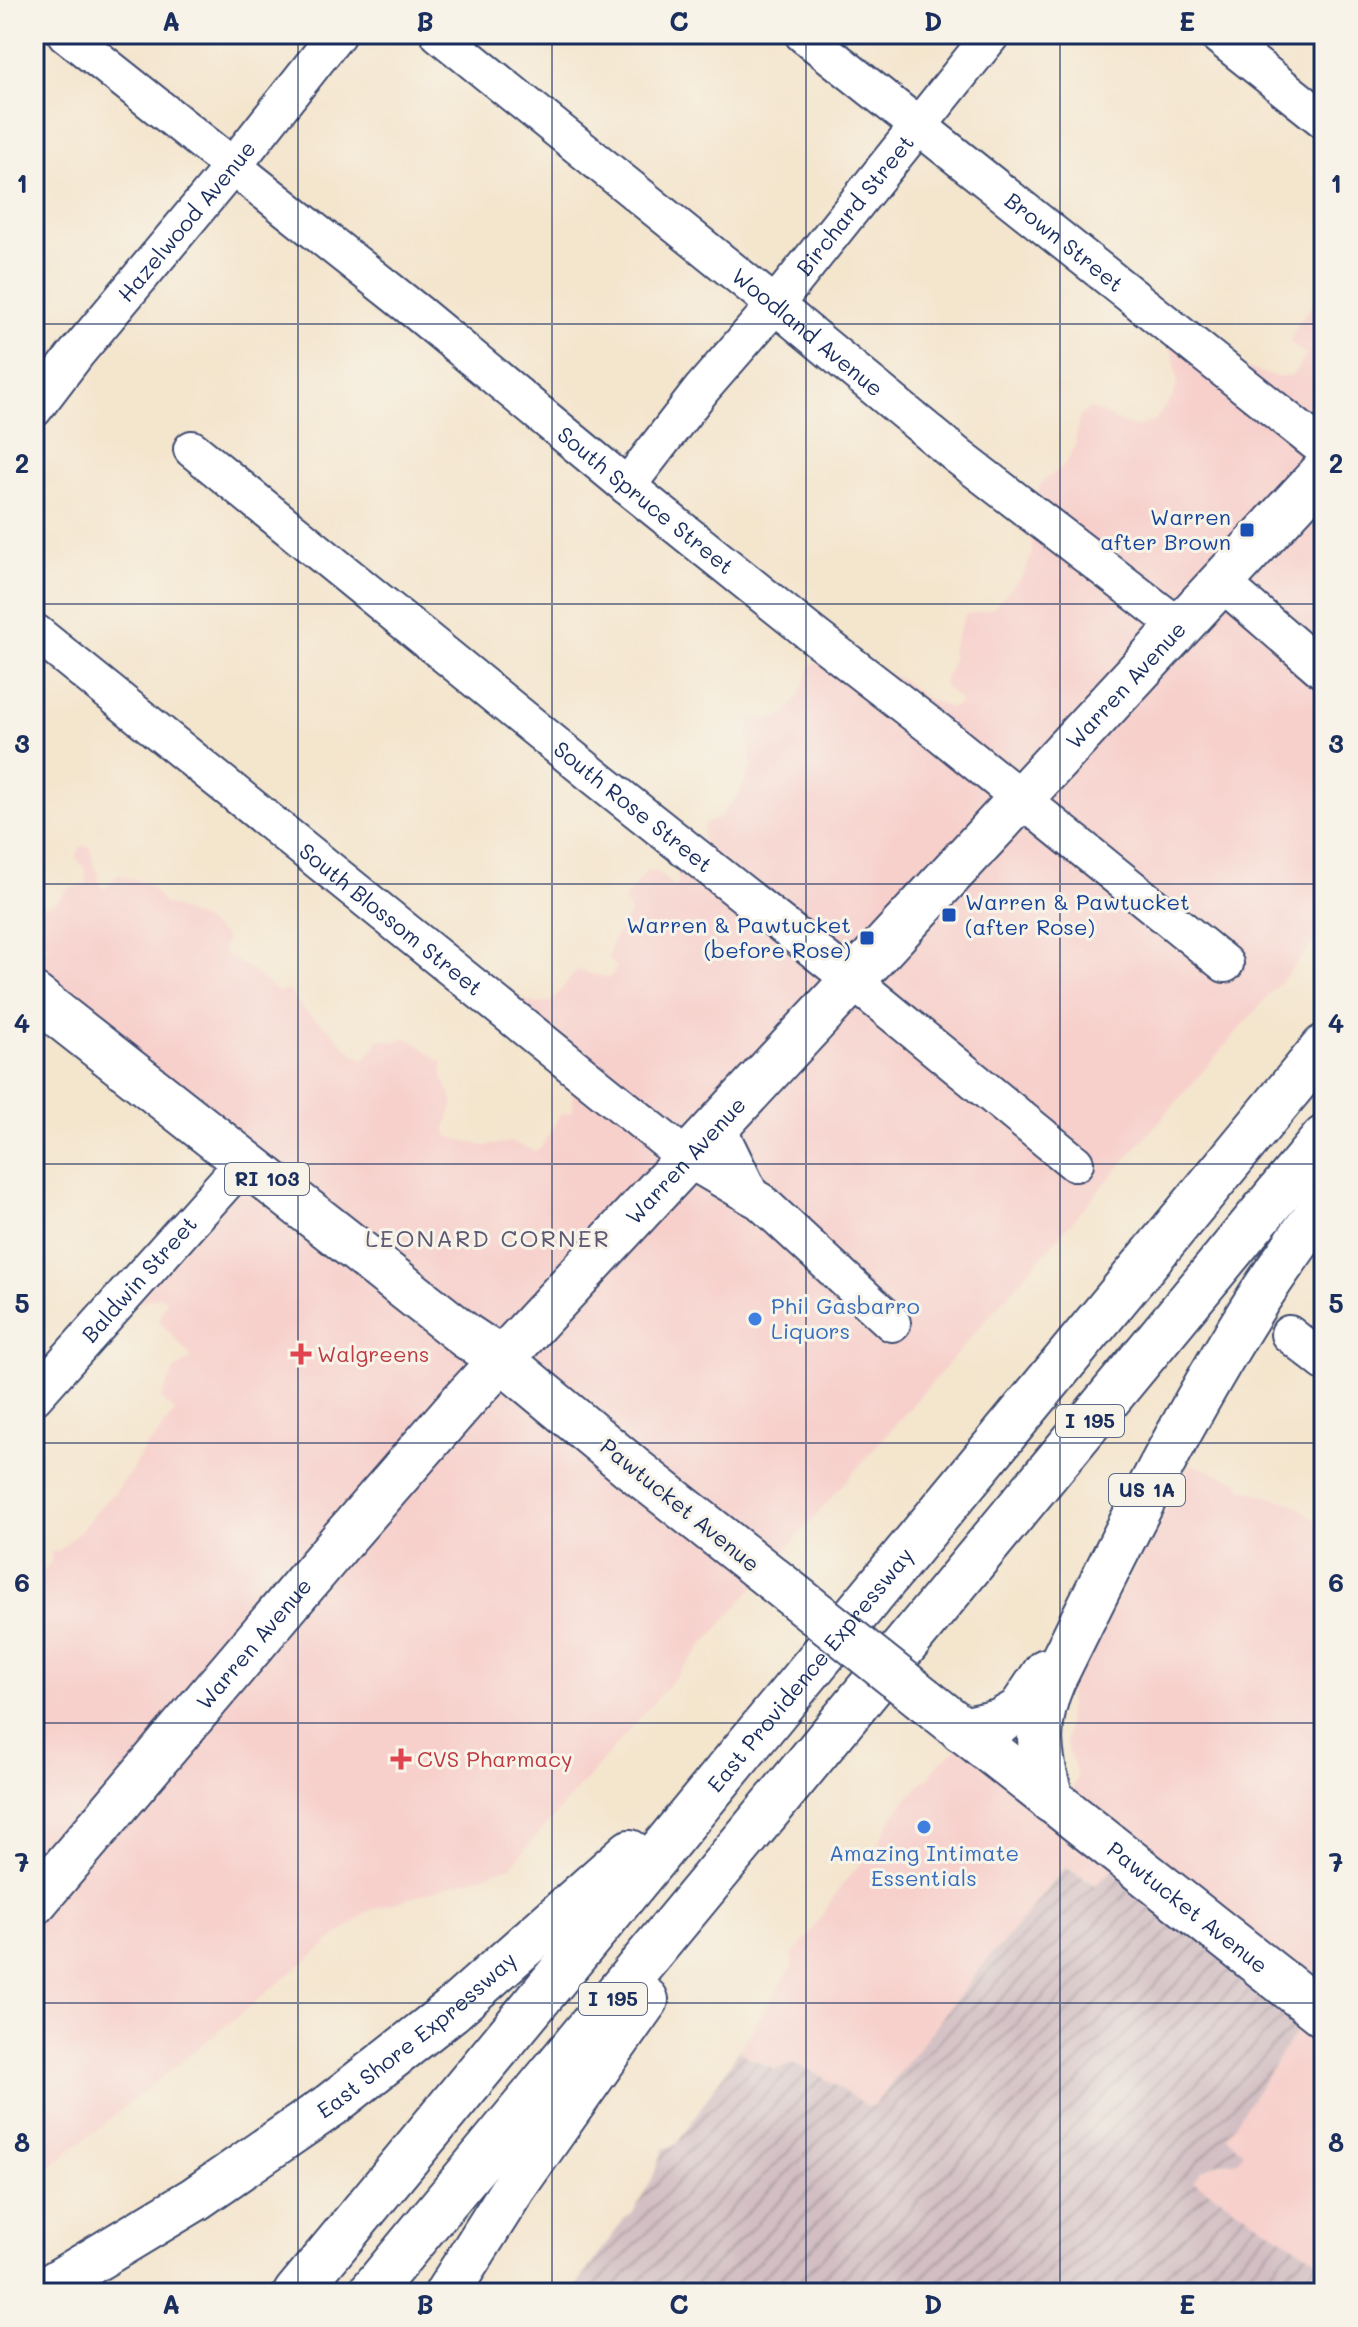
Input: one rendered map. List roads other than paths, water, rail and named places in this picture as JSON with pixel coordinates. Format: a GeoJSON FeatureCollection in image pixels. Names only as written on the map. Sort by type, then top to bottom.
{"type":"FeatureCollection","features":[{"type":"Feature","properties":{"kind":"main road","name":"Warren Avenue"},"geometry":{"type":"LineString","coordinates":[[34,1903],[432,1436],[1324,471]]}},
{"type":"Feature","properties":{"kind":"main road","name":"Pawtucket Avenue"},"geometry":{"type":"LineString","coordinates":[[34,996],[466,1336],[502,1360],[631,1467],[1324,2015]]}},
{"type":"Feature","properties":{"kind":"main road"},"geometry":{"type":"LineString","coordinates":[[1116,1300],[1324,1021]]}},
{"type":"Feature","properties":{"kind":"main road","name":"East Providence Expressway"},"geometry":{"type":"LineString","coordinates":[[296,2293],[1324,1047]]}},
{"type":"Feature","properties":{"kind":"main road","name":"I 195"},"geometry":{"type":"LineString","coordinates":[[370,2293],[1324,1138]]}},
{"type":"Feature","properties":{"kind":"main road","name":"US 1A"},"geometry":{"type":"LineString","coordinates":[[1052,1801],[1040,1757],[1041,1718],[1048,1692],[1147,1490],[1262,1292],[1324,1205]]}},
{"type":"Feature","properties":{"kind":"main road"},"geometry":{"type":"LineString","coordinates":[[962,1730],[999,1722],[1020,1710],[1091,1603]]}},
{"type":"Feature","properties":{"kind":"main road"},"geometry":{"type":"LineString","coordinates":[[447,2293],[514,2187],[855,1705]]}},
{"type":"Feature","properties":{"kind":"main road","name":"East Shore Expressway"},"geometry":{"type":"LineString","coordinates":[[39,2293],[195,2199],[383,2066],[610,1872],[760,1730]]}},
{"type":"Feature","properties":{"kind":"street","name":"South Spruce Street"},"geometry":{"type":"LineString","coordinates":[[66,34],[418,313],[627,486],[1225,964]]}},
{"type":"Feature","properties":{"kind":"street","name":"Hazelwood Avenue"},"geometry":{"type":"LineString","coordinates":[[34,409],[337,34]]}},
{"type":"Feature","properties":{"kind":"street","name":"Woodland Avenue"},"geometry":{"type":"LineString","coordinates":[[439,34],[959,457],[1180,627]]}},
{"type":"Feature","properties":{"kind":"street","name":"Brown Street"},"geometry":{"type":"LineString","coordinates":[[803,34],[1324,449]]}},
{"type":"Feature","properties":{"kind":"street","name":"Birchard Street"},"geometry":{"type":"LineString","coordinates":[[627,486],[702,389],[775,305],[992,34]]}},
{"type":"Feature","properties":{"kind":"street"},"geometry":{"type":"LineString","coordinates":[[1216,34],[1324,120]]}},
{"type":"Feature","properties":{"kind":"street","name":"South Rose Street"},"geometry":{"type":"LineString","coordinates":[[192,449],[1075,1163]]}},
{"type":"Feature","properties":{"kind":"street"},"geometry":{"type":"LineString","coordinates":[[1221,582],[1324,671]]}},
{"type":"Feature","properties":{"kind":"street","name":"South Blossom Street"},"geometry":{"type":"LineString","coordinates":[[36,633],[688,1159],[760,1201],[892,1323]]}},
{"type":"Feature","properties":{"kind":"street","name":"South Blossom Street"},"geometry":{"type":"LineString","coordinates":[[717,1126],[751,1196]]}},
{"type":"Feature","properties":{"kind":"street","name":"Baldwin Street"},"geometry":{"type":"LineString","coordinates":[[34,1397],[244,1162]]}},
{"type":"Feature","properties":{"kind":"street"},"geometry":{"type":"LineString","coordinates":[[1289,1334],[1324,1362]]}},
{"type":"Feature","properties":{"kind":"place","name":"Warren after Brown"},"geometry":{"type":"Point","coordinates":[1247,530]}},
{"type":"Feature","properties":{"kind":"place","name":"Warren & Pawtucket (after Rose)"},"geometry":{"type":"Point","coordinates":[949,915]}},
{"type":"Feature","properties":{"kind":"place","name":"Warren & Pawtucket (before Rose)"},"geometry":{"type":"Point","coordinates":[867,938]}},
{"type":"Feature","properties":{"kind":"place","name":"Phil Gasbarro Liquors"},"geometry":{"type":"Point","coordinates":[755,1319]}},
{"type":"Feature","properties":{"kind":"place","name":"Walgreens"},"geometry":{"type":"Point","coordinates":[301,1354]}},
{"type":"Feature","properties":{"kind":"place","name":"CVS Pharmacy"},"geometry":{"type":"Point","coordinates":[401,1759]}},
{"type":"Feature","properties":{"kind":"place","name":"Amazing Intimate Essentials"},"geometry":{"type":"Point","coordinates":[924,1827]}},
{"type":"Feature","properties":{"kind":"district","name":"LEONARD CORNER"},"geometry":{"type":"Point","coordinates":[488,1239]}}]}
